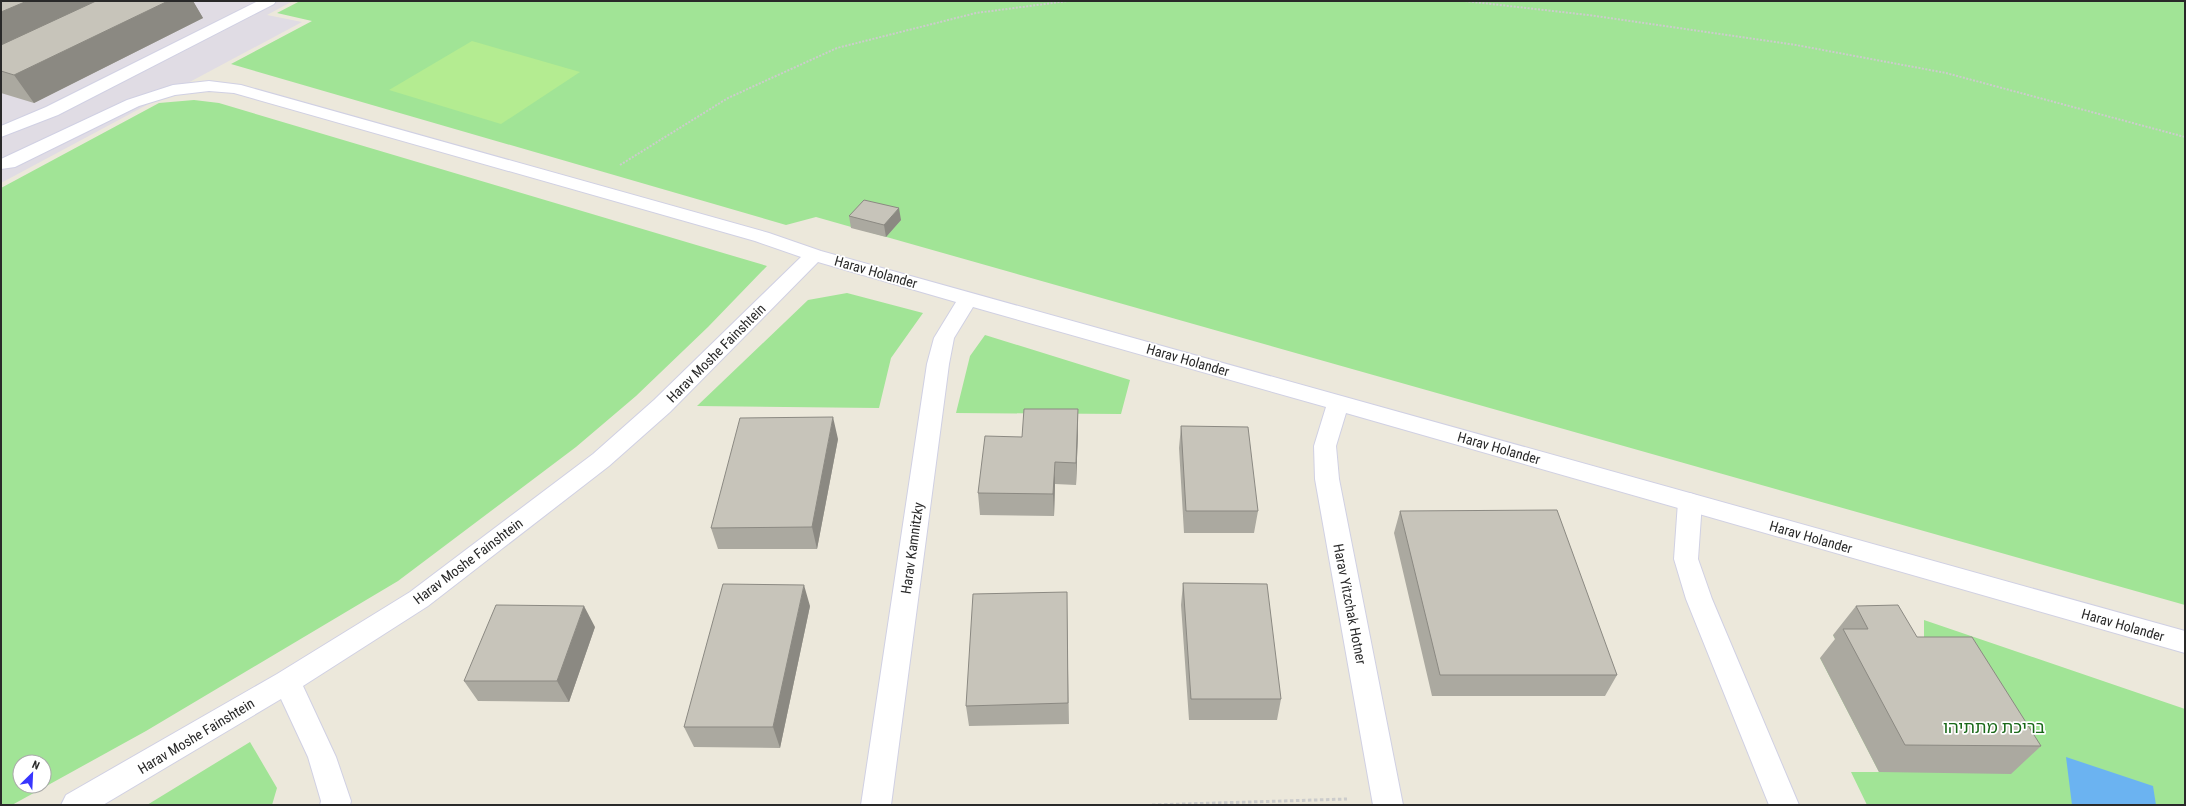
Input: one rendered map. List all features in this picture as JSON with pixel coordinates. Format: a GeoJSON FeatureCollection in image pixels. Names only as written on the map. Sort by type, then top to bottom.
{"type":"FeatureCollection","features":[{"type":"Feature","properties":{"kind":"street"},"geometry":{"type":"LineString","coordinates":[[1,132],[52,111],[269,1]]}},
{"type":"Feature","properties":{"kind":"street","name":"Harav Holander"},"geometry":{"type":"LineString","coordinates":[[1,164],[9,163],[134,103],[173,90],[209,86],[235,88],[762,237],[814,255],[2185,642]]}},
{"type":"Feature","properties":{"kind":"street","name":"Harav Moshe Fainshtein"},"geometry":{"type":"LineString","coordinates":[[76,805],[287,682],[419,600],[600,460],[662,406],[814,255]]}},
{"type":"Feature","properties":{"kind":"street","name":"Harav Kamnitzky"},"geometry":{"type":"LineString","coordinates":[[876,805],[938,364],[944,338],[968,298]]}},
{"type":"Feature","properties":{"kind":"street","name":"Harav Yitzchak Hotner"},"geometry":{"type":"LineString","coordinates":[[1338,403],[1325,446],[1327,479],[1387,801]]}},
{"type":"Feature","properties":{"kind":"street"},"geometry":{"type":"LineString","coordinates":[[1690,502],[1686,559],[1699,598],[1784,805]]}},
{"type":"Feature","properties":{"kind":"street"},"geometry":{"type":"LineString","coordinates":[[287,682],[322,758],[336,801],[335,805]]}},
{"type":"Feature","properties":{"kind":"path"},"geometry":{"type":"LineString","coordinates":[[588,188],[632,156],[728,98],[837,48],[976,13],[1068,1]]}},
{"type":"Feature","properties":{"kind":"path"},"geometry":{"type":"LineString","coordinates":[[1466,1],[1588,14],[1796,45],[1946,73],[2185,137]]}},
{"type":"Feature","properties":{"kind":"path"},"geometry":{"type":"LineString","coordinates":[[1152,805],[1387,801]]}},
{"type":"Feature","properties":{"kind":"shaded area"},"geometry":{"type":"Polygon","coordinates":[[[1,1],[293,1],[267,15],[302,22],[1,183],[1,1]]]}},
{"type":"Feature","properties":{"kind":"green space"},"geometry":{"type":"Polygon","coordinates":[[[300,1],[2185,1],[2185,605],[816,217],[786,225],[231,64],[312,21],[277,13],[300,1]]]}},
{"type":"Feature","properties":{"kind":"green space"},"geometry":{"type":"Polygon","coordinates":[[[472,41],[580,72],[501,124],[389,90],[472,41]]]}},
{"type":"Feature","properties":{"kind":"green space"},"geometry":{"type":"Polygon","coordinates":[[[194,100],[219,103],[767,266],[708,327],[636,396],[576,447],[398,581],[146,731],[52,783],[52,754],[12,754],[12,794],[32,794],[12,805],[1,805],[1,188],[159,103],[194,100]]]}},
{"type":"Feature","properties":{"kind":"green space"},"geometry":{"type":"Polygon","coordinates":[[[847,293],[923,313],[891,358],[879,408],[697,406],[808,300],[847,293]]]}},
{"type":"Feature","properties":{"kind":"green space"},"geometry":{"type":"Polygon","coordinates":[[[985,335],[1130,380],[1121,414],[956,413],[970,356],[985,335]]]}},
{"type":"Feature","properties":{"kind":"green space","name":"בריכת מתתיהו"},"geometry":{"type":"Polygon","coordinates":[[[1924,620],[2185,709],[2185,805],[1867,805],[1851,772],[1879,772],[1820,658],[1845,658],[1833,635],[1875,635],[1924,649],[1924,620]]]}},
{"type":"Feature","properties":{"kind":"green space"},"geometry":{"type":"Polygon","coordinates":[[[250,742],[277,788],[272,805],[147,805],[250,742]]]}},
{"type":"Feature","properties":{"kind":"water"},"geometry":{"type":"Polygon","coordinates":[[[2066,757],[2153,786],[2156,805],[2072,805],[2066,757]]]}},
{"type":"Feature","properties":{"kind":"building"},"geometry":{"type":"Polygon","coordinates":[[[1,1],[27,1],[1,12],[1,1]]]}},
{"type":"Feature","properties":{"kind":"building"},"geometry":{"type":"Polygon","coordinates":[[[96,1],[168,1],[14,75],[1,71],[1,45],[96,1]]]}},
{"type":"Feature","properties":{"kind":"building"},"geometry":{"type":"Polygon","coordinates":[[[864,200],[899,208],[884,225],[849,216],[864,200]]]}},
{"type":"Feature","properties":{"kind":"building"},"geometry":{"type":"Polygon","coordinates":[[[1024,409],[1078,409],[1076,463],[1055,462],[1053,494],[978,493],[985,436],[1022,437],[1024,409]]]}},
{"type":"Feature","properties":{"kind":"building"},"geometry":{"type":"Polygon","coordinates":[[[833,417],[812,527],[711,528],[740,418],[833,417]]]}},
{"type":"Feature","properties":{"kind":"building"},"geometry":{"type":"Polygon","coordinates":[[[1181,426],[1248,427],[1258,511],[1186,511],[1181,426]]]}},
{"type":"Feature","properties":{"kind":"building"},"geometry":{"type":"Polygon","coordinates":[[[1557,510],[1617,675],[1440,675],[1400,511],[1557,510]]]}},
{"type":"Feature","properties":{"kind":"building"},"geometry":{"type":"Polygon","coordinates":[[[1183,583],[1267,584],[1281,699],[1191,699],[1183,583]]]}},
{"type":"Feature","properties":{"kind":"building"},"geometry":{"type":"Polygon","coordinates":[[[723,584],[804,585],[773,727],[684,727],[723,584]]]}},
{"type":"Feature","properties":{"kind":"building"},"geometry":{"type":"Polygon","coordinates":[[[1067,592],[1068,703],[966,706],[973,594],[1067,592]]]}},
{"type":"Feature","properties":{"kind":"building"},"geometry":{"type":"Polygon","coordinates":[[[496,605],[584,606],[557,681],[464,681],[496,605]]]}},
{"type":"Feature","properties":{"kind":"building"},"geometry":{"type":"Polygon","coordinates":[[[1898,605],[1917,637],[1972,637],[2041,746],[1905,745],[1843,629],[1868,629],[1856,606],[1898,605]]]}}]}
